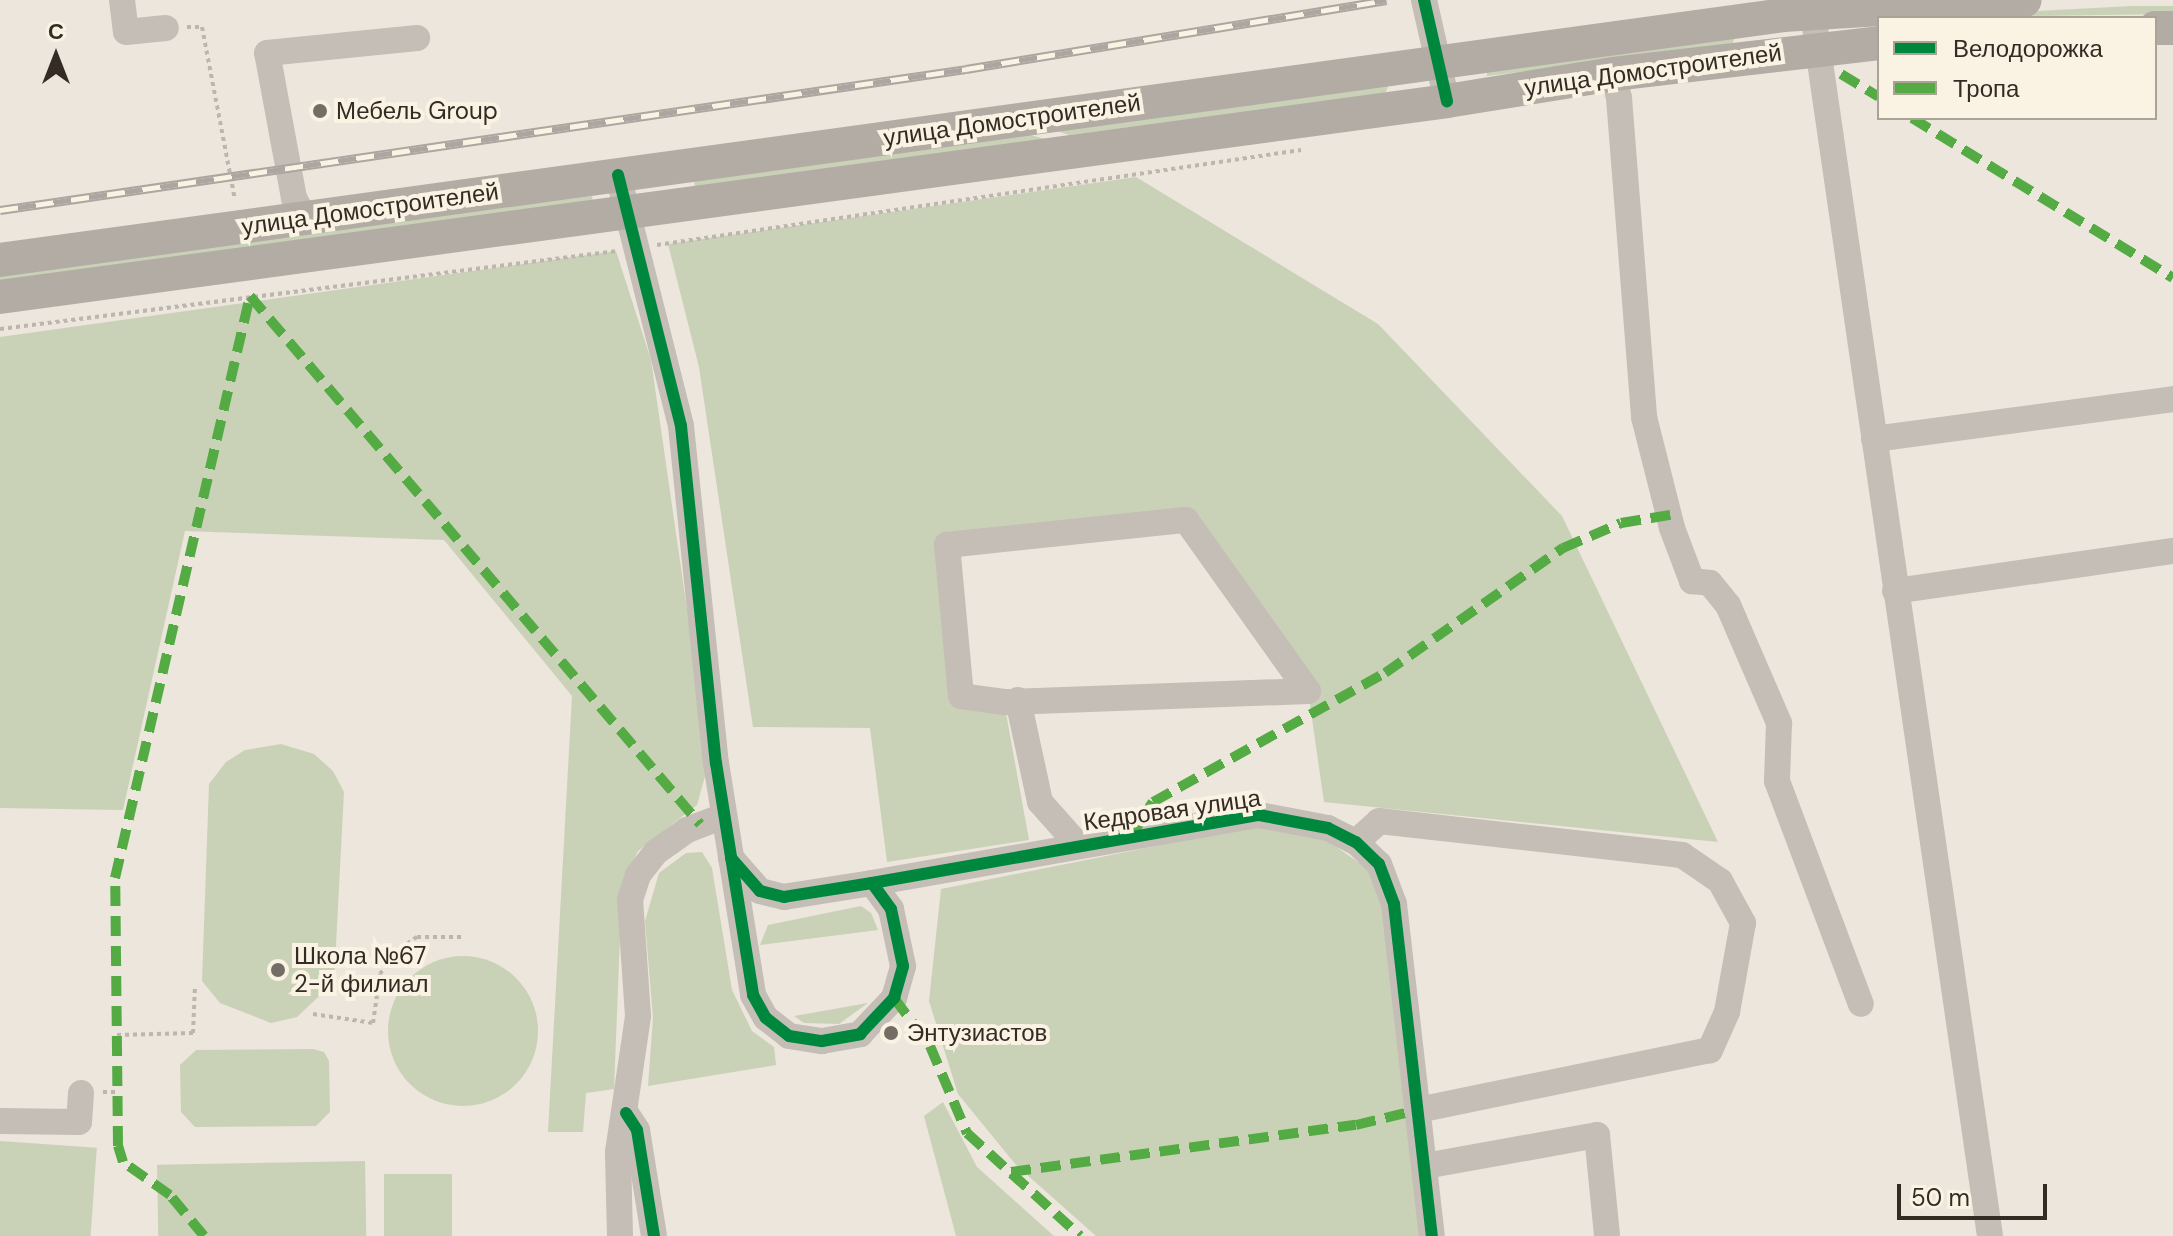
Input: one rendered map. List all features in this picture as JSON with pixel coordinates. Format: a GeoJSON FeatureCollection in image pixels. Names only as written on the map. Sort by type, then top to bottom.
{"type":"FeatureCollection","features":[{"type":"Feature","properties":{"kind":"main road","name":"улица Домостроителей"},"geometry":{"type":"LineString","coordinates":[[0,260],[1440,59],[2025,0]]}},
{"type":"Feature","properties":{"kind":"main road","name":"улица Домостроителей"},"geometry":{"type":"LineString","coordinates":[[0,297],[1447,101],[1613,74],[1813,20],[1877,42]]}},
{"type":"Feature","properties":{"kind":"street"},"geometry":{"type":"LineString","coordinates":[[122,0],[126,32],[166,28]]}},
{"type":"Feature","properties":{"kind":"street"},"geometry":{"type":"LineString","coordinates":[[1424,0],[1440,59],[1447,101]]}},
{"type":"Feature","properties":{"kind":"street"},"geometry":{"type":"LineString","coordinates":[[1813,20],[1990,1236]]}},
{"type":"Feature","properties":{"kind":"street"},"geometry":{"type":"LineString","coordinates":[[305,218],[294,198],[267,53],[417,38]]}},
{"type":"Feature","properties":{"kind":"street"},"geometry":{"type":"LineString","coordinates":[[1613,74],[1619,98],[1644,417],[1672,528],[1692,581],[1710,583],[1728,605],[1779,723],[1777,781],[1861,1004]]}},
{"type":"Feature","properties":{"kind":"street"},"geometry":{"type":"LineString","coordinates":[[618,175],[681,426],[723,816],[753,995],[766,1018],[789,1036],[822,1041],[860,1034],[894,998],[903,966],[891,909],[872,883]]}},
{"type":"Feature","properties":{"kind":"street"},"geometry":{"type":"LineString","coordinates":[[1874,439],[2173,399]]}},
{"type":"Feature","properties":{"kind":"street"},"geometry":{"type":"LineString","coordinates":[[1186,520],[1308,691],[1018,700],[961,696],[947,545],[1186,520]]}},
{"type":"Feature","properties":{"kind":"street"},"geometry":{"type":"LineString","coordinates":[[1895,591],[2173,551]]}},
{"type":"Feature","properties":{"kind":"street"},"geometry":{"type":"LineString","coordinates":[[1018,700],[1040,802],[1078,845]]}},
{"type":"Feature","properties":{"kind":"street","name":"Кедровая улица"},"geometry":{"type":"LineString","coordinates":[[731,858],[760,891],[784,897],[1259,815],[1328,828],[1356,842],[1379,864],[1394,904],[1432,1236]]}},
{"type":"Feature","properties":{"kind":"street"},"geometry":{"type":"LineString","coordinates":[[620,1236],[618,1152],[638,1016],[630,937],[630,900],[638,875],[666,845],[723,816]]}},
{"type":"Feature","properties":{"kind":"street"},"geometry":{"type":"LineString","coordinates":[[1356,842],[1379,821],[1682,855],[1720,881],[1743,923],[1727,1012],[1710,1050],[1418,1110]]}},
{"type":"Feature","properties":{"kind":"street"},"geometry":{"type":"LineString","coordinates":[[0,1121],[79,1122],[81,1093]]}},
{"type":"Feature","properties":{"kind":"street"},"geometry":{"type":"LineString","coordinates":[[626,1113],[637,1130],[654,1236]]}},
{"type":"Feature","properties":{"kind":"street"},"geometry":{"type":"LineString","coordinates":[[1425,1166],[1597,1135],[1607,1236]]}},
{"type":"Feature","properties":{"kind":"path"},"geometry":{"type":"LineString","coordinates":[[166,28],[202,27],[237,206]]}},
{"type":"Feature","properties":{"kind":"path"},"geometry":{"type":"LineString","coordinates":[[0,329],[637,248],[1307,149]]}},
{"type":"Feature","properties":{"kind":"path"},"geometry":{"type":"LineString","coordinates":[[313,1014],[373,1023],[380,974],[394,953],[417,937],[463,937]]}},
{"type":"Feature","properties":{"kind":"path"},"geometry":{"type":"LineString","coordinates":[[117,1035],[193,1033],[195,985]]}},
{"type":"Feature","properties":{"kind":"green space"},"geometry":{"type":"Polygon","coordinates":[[[2173,6],[2173,14],[1940,16],[2173,6]]]}},
{"type":"Feature","properties":{"kind":"green space"},"geometry":{"type":"Polygon","coordinates":[[[1736,36],[1731,46],[1487,76],[1487,69],[1736,36]]]}},
{"type":"Feature","properties":{"kind":"green space"},"geometry":{"type":"Polygon","coordinates":[[[1389,84],[1385,94],[1069,135],[1045,127],[1389,84]]]}},
{"type":"Feature","properties":{"kind":"green space"},"geometry":{"type":"Polygon","coordinates":[[[1020,132],[1045,139],[695,187],[694,181],[1020,132]]]}},
{"type":"Feature","properties":{"kind":"green space"},"geometry":{"type":"Polygon","coordinates":[[[1136,177],[1378,324],[1562,516],[1718,842],[1324,802],[1308,691],[1185,520],[948,545],[961,696],[1004,702],[1029,840],[887,862],[870,728],[753,727],[699,367],[668,244],[1136,177]]]}},
{"type":"Feature","properties":{"kind":"green space"},"geometry":{"type":"Polygon","coordinates":[[[592,196],[593,202],[0,285],[0,273],[592,196]]]}},
{"type":"Feature","properties":{"kind":"green space"},"geometry":{"type":"Polygon","coordinates":[[[616,251],[651,360],[709,762],[697,805],[638,851],[622,886],[614,1089],[586,1093],[583,1132],[548,1132],[572,696],[444,540],[185,531],[123,810],[0,808],[0,337],[616,251]]]}},
{"type":"Feature","properties":{"kind":"green space"},"geometry":{"type":"Polygon","coordinates":[[[281,744],[314,754],[333,771],[344,792],[334,982],[297,1017],[271,1023],[220,1003],[202,981],[209,784],[226,762],[245,750],[281,744]]]}},
{"type":"Feature","properties":{"kind":"green space"},"geometry":{"type":"Polygon","coordinates":[[[1271,823],[1328,841],[1375,874],[1388,913],[1420,1236],[1096,1236],[1016,1165],[958,1094],[929,1001],[941,889],[1271,823]]]}},
{"type":"Feature","properties":{"kind":"green space"},"geometry":{"type":"Polygon","coordinates":[[[702,852],[712,868],[732,990],[752,1031],[774,1047],[776,1065],[648,1086],[653,1018],[645,921],[659,873],[686,853],[702,852]]]}},
{"type":"Feature","properties":{"kind":"green space"},"geometry":{"type":"Polygon","coordinates":[[[861,906],[871,913],[878,930],[760,945],[768,925],[861,906]]]}},
{"type":"Feature","properties":{"kind":"green space"},"geometry":{"type":"Polygon","coordinates":[[[463,956],[492,962],[516,978],[532,1002],[538,1031],[532,1060],[516,1084],[492,1100],[463,1106],[434,1100],[410,1084],[394,1060],[388,1031],[394,1002],[410,978],[434,962],[463,956]]]}},
{"type":"Feature","properties":{"kind":"green space"},"geometry":{"type":"Polygon","coordinates":[[[868,1003],[839,1024],[804,1023],[794,1016],[868,1003]]]}},
{"type":"Feature","properties":{"kind":"green space"},"geometry":{"type":"Polygon","coordinates":[[[313,1049],[324,1052],[329,1061],[330,1112],[316,1126],[195,1127],[181,1112],[180,1065],[196,1050],[313,1049]]]}},
{"type":"Feature","properties":{"kind":"green space"},"geometry":{"type":"Polygon","coordinates":[[[943,1102],[977,1167],[1054,1236],[956,1236],[924,1116],[943,1102]]]}},
{"type":"Feature","properties":{"kind":"green space"},"geometry":{"type":"Polygon","coordinates":[[[0,1141],[97,1148],[91,1236],[0,1236],[0,1141]]]}},
{"type":"Feature","properties":{"kind":"green space"},"geometry":{"type":"Polygon","coordinates":[[[365,1161],[366,1236],[158,1236],[157,1165],[365,1161]]]}},
{"type":"Feature","properties":{"kind":"green space"},"geometry":{"type":"Polygon","coordinates":[[[384,1174],[452,1174],[452,1236],[384,1236],[384,1174]]]}},
{"type":"Feature","properties":{"kind":"railway"},"geometry":{"type":"LineString","coordinates":[[0,210],[966,69],[1386,0]]}},
{"type":"Feature","properties":{"kind":"marked path"},"geometry":{"type":"LineString","coordinates":[[1841,74],[1877,96]]}},
{"type":"Feature","properties":{"kind":"marked path"},"geometry":{"type":"LineString","coordinates":[[1915,120],[2173,278]]}},
{"type":"Feature","properties":{"kind":"marked path"},"geometry":{"type":"LineString","coordinates":[[204,1236],[170,1195],[123,1162],[118,1146],[115,878],[250,296],[700,824]]}},
{"type":"Feature","properties":{"kind":"marked path"},"geometry":{"type":"LineString","coordinates":[[1132,835],[1153,802],[1385,673],[1563,548],[1621,523],[1670,515]]}},
{"type":"Feature","properties":{"kind":"marked path"},"geometry":{"type":"LineString","coordinates":[[894,998],[930,1046],[967,1133],[1080,1236]]}},
{"type":"Feature","properties":{"kind":"marked path"},"geometry":{"type":"LineString","coordinates":[[1011,1172],[1356,1125],[1418,1110]]}},
{"type":"Feature","properties":{"kind":"cycle path"},"geometry":{"type":"LineString","coordinates":[[1424,0],[1447,101]]}},
{"type":"Feature","properties":{"kind":"cycle path"},"geometry":{"type":"LineString","coordinates":[[618,175],[681,426],[716,763],[753,995],[766,1018],[789,1036],[822,1041],[860,1034],[894,998],[903,966],[891,909],[872,883],[784,897],[760,891],[731,858]]}},
{"type":"Feature","properties":{"kind":"cycle path"},"geometry":{"type":"LineString","coordinates":[[872,883],[1259,815],[1328,828],[1356,842],[1379,864],[1394,904],[1432,1236]]}},
{"type":"Feature","properties":{"kind":"cycle path"},"geometry":{"type":"LineString","coordinates":[[626,1113],[637,1130],[654,1236]]}},
{"type":"Feature","properties":{"kind":"place","name":"Мебель Group"},"geometry":{"type":"Point","coordinates":[320,111]}},
{"type":"Feature","properties":{"kind":"place","name":"Школа №67 2-й филиал"},"geometry":{"type":"Point","coordinates":[278,970]}},
{"type":"Feature","properties":{"kind":"place","name":"Энтузиастов"},"geometry":{"type":"Point","coordinates":[891,1033]}}]}
